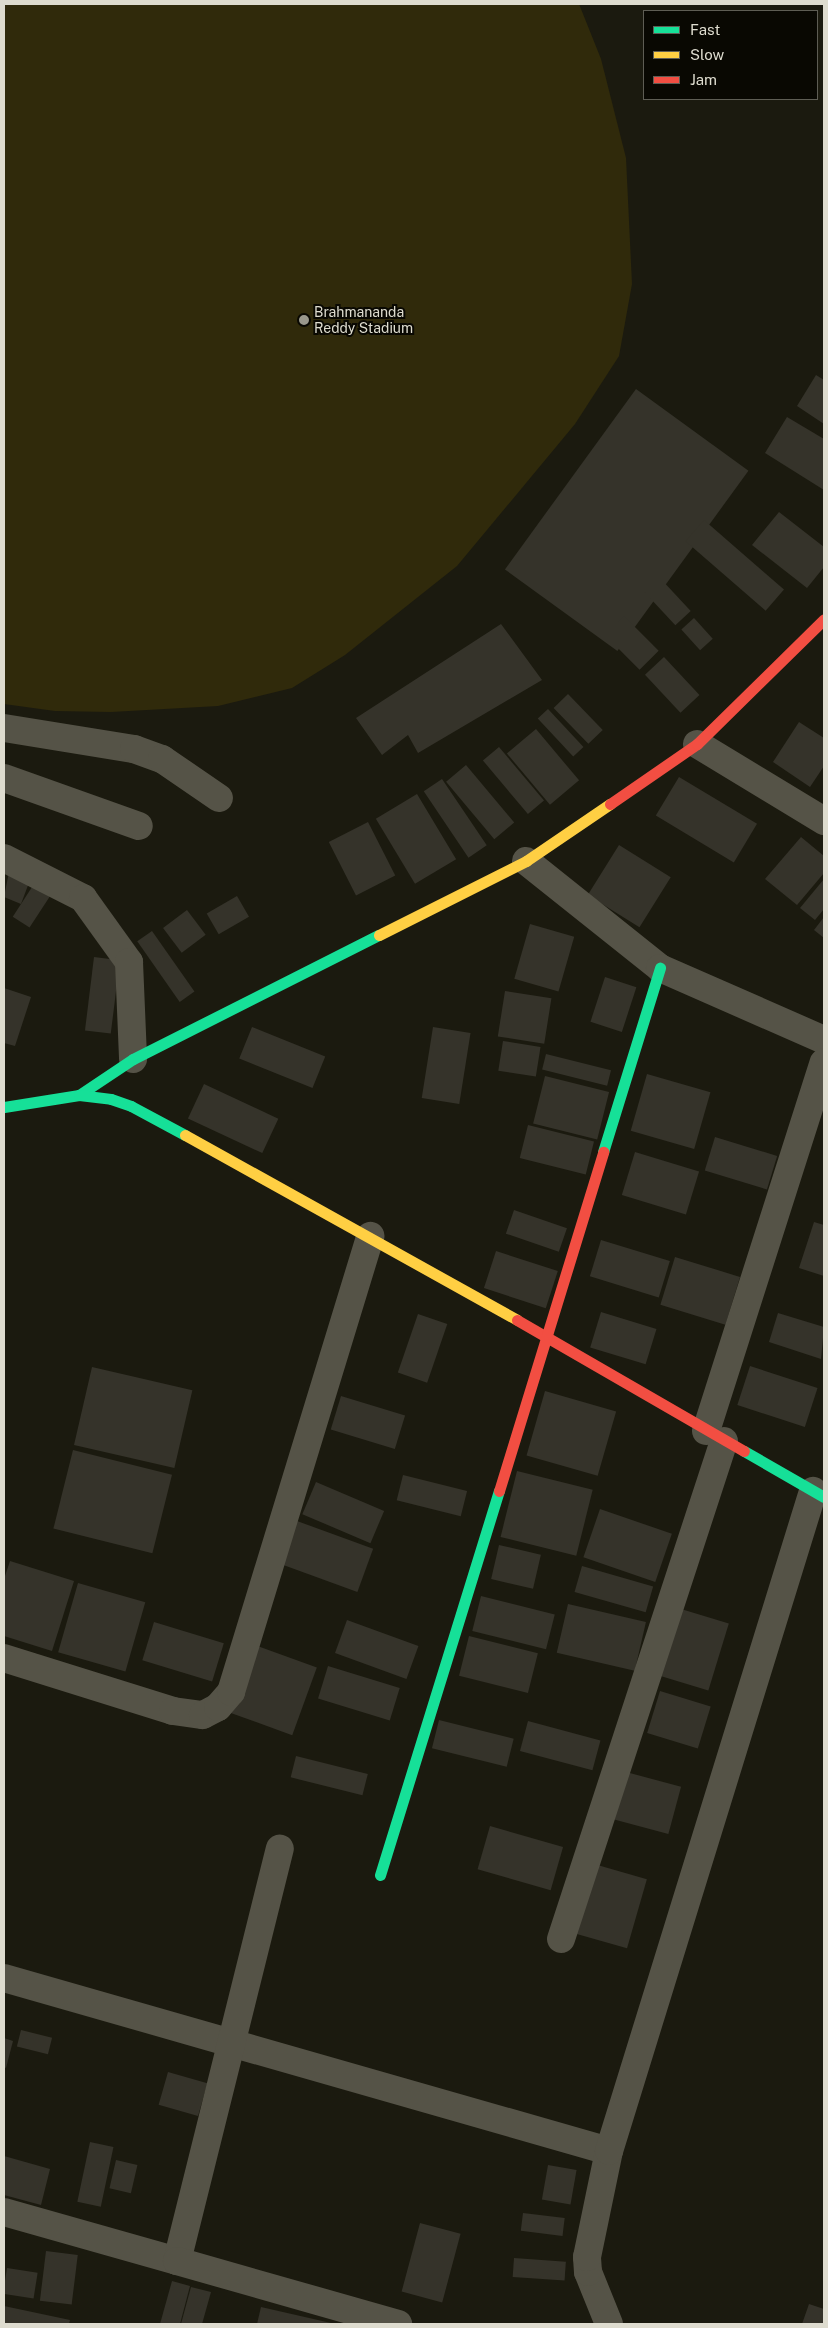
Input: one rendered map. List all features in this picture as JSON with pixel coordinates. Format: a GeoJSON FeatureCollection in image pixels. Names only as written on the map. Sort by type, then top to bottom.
{"type":"FeatureCollection","features":[{"type":"Feature","properties":{"kind":"street"},"geometry":{"type":"LineString","coordinates":[[79,1096],[133,1059],[526,861],[697,744],[822,625]]}},
{"type":"Feature","properties":{"kind":"street"},"geometry":{"type":"LineString","coordinates":[[4,728],[134,749],[162,759],[219,798]]}},
{"type":"Feature","properties":{"kind":"street"},"geometry":{"type":"LineString","coordinates":[[697,744],[824,821]]}},
{"type":"Feature","properties":{"kind":"street"},"geometry":{"type":"LineString","coordinates":[[4,778],[139,826]]}},
{"type":"Feature","properties":{"kind":"street"},"geometry":{"type":"LineString","coordinates":[[4,858],[82,898],[129,962],[133,1059]]}},
{"type":"Feature","properties":{"kind":"street"},"geometry":{"type":"LineString","coordinates":[[526,861],[660,968],[824,1040]]}},
{"type":"Feature","properties":{"kind":"street"},"geometry":{"type":"LineString","coordinates":[[380,1875],[660,968]]}},
{"type":"Feature","properties":{"kind":"street"},"geometry":{"type":"LineString","coordinates":[[561,1939],[715,1436],[824,1062]]}},
{"type":"Feature","properties":{"kind":"street"},"geometry":{"type":"LineString","coordinates":[[4,1106],[79,1096],[111,1099],[132,1106],[370,1236],[715,1436],[819,1494],[609,2151],[587,2257],[588,2272],[609,2324]]}},
{"type":"Feature","properties":{"kind":"street"},"geometry":{"type":"LineString","coordinates":[[4,1658],[174,1711],[203,1715],[218,1708],[231,1692],[370,1236]]}},
{"type":"Feature","properties":{"kind":"street"},"geometry":{"type":"LineString","coordinates":[[177,2261],[280,1849]]}},
{"type":"Feature","properties":{"kind":"street"},"geometry":{"type":"LineString","coordinates":[[4,1978],[609,2151]]}},
{"type":"Feature","properties":{"kind":"street"},"geometry":{"type":"LineString","coordinates":[[4,2212],[398,2324]]}},
{"type":"Feature","properties":{"kind":"shaded area","name":"Brahmananda Reddy Stadium"},"geometry":{"type":"Polygon","coordinates":[[[4,4],[579,4],[601,59],[626,158],[632,284],[619,356],[575,424],[457,566],[345,655],[292,688],[218,706],[111,712],[55,711],[4,704],[4,4]]]}},
{"type":"Feature","properties":{"kind":"building"},"geometry":{"type":"Polygon","coordinates":[[[816,375],[824,380],[824,424],[797,406],[816,375]]]}},
{"type":"Feature","properties":{"kind":"building"},"geometry":{"type":"Polygon","coordinates":[[[636,389],[748,471],[617,651],[505,569],[636,389]]]}},
{"type":"Feature","properties":{"kind":"building"},"geometry":{"type":"Polygon","coordinates":[[[787,417],[824,439],[824,490],[765,453],[787,417]]]}},
{"type":"Feature","properties":{"kind":"building"},"geometry":{"type":"Polygon","coordinates":[[[779,512],[824,547],[824,567],[807,588],[752,545],[779,512]]]}},
{"type":"Feature","properties":{"kind":"building"},"geometry":{"type":"Polygon","coordinates":[[[704,520],[784,590],[766,611],[686,541],[704,520]]]}},
{"type":"Feature","properties":{"kind":"building"},"geometry":{"type":"Polygon","coordinates":[[[660,578],[691,611],[675,625],[645,592],[660,578]]]}},
{"type":"Feature","properties":{"kind":"building"},"geometry":{"type":"Polygon","coordinates":[[[624,616],[659,651],[640,670],[605,635],[624,616]]]}},
{"type":"Feature","properties":{"kind":"building"},"geometry":{"type":"Polygon","coordinates":[[[694,618],[713,639],[700,650],[681,629],[694,618]]]}},
{"type":"Feature","properties":{"kind":"building"},"geometry":{"type":"Polygon","coordinates":[[[501,624],[542,680],[418,753],[408,735],[382,755],[356,718],[501,624]]]}},
{"type":"Feature","properties":{"kind":"building"},"geometry":{"type":"Polygon","coordinates":[[[664,657],[699,695],[680,713],[645,675],[664,657]]]}},
{"type":"Feature","properties":{"kind":"building"},"geometry":{"type":"Polygon","coordinates":[[[568,694],[603,730],[588,744],[554,708],[568,694]]]}},
{"type":"Feature","properties":{"kind":"building"},"geometry":{"type":"Polygon","coordinates":[[[548,709],[583,747],[573,757],[538,719],[548,709]]]}},
{"type":"Feature","properties":{"kind":"building"},"geometry":{"type":"Polygon","coordinates":[[[799,722],[824,738],[824,766],[810,787],[773,762],[799,722]]]}},
{"type":"Feature","properties":{"kind":"building"},"geometry":{"type":"Polygon","coordinates":[[[536,729],[579,780],[550,805],[507,753],[536,729]]]}},
{"type":"Feature","properties":{"kind":"building"},"geometry":{"type":"Polygon","coordinates":[[[499,747],[544,801],[528,814],[483,760],[499,747]]]}},
{"type":"Feature","properties":{"kind":"building"},"geometry":{"type":"Polygon","coordinates":[[[466,765],[514,822],[494,839],[446,782],[466,765]]]}},
{"type":"Feature","properties":{"kind":"building"},"geometry":{"type":"Polygon","coordinates":[[[679,777],[757,824],[734,862],[656,816],[679,777]]]}},
{"type":"Feature","properties":{"kind":"building"},"geometry":{"type":"Polygon","coordinates":[[[442,779],[487,845],[468,858],[424,791],[442,779]]]}},
{"type":"Feature","properties":{"kind":"building"},"geometry":{"type":"Polygon","coordinates":[[[417,794],[456,859],[415,884],[376,819],[417,794]]]}},
{"type":"Feature","properties":{"kind":"building"},"geometry":{"type":"Polygon","coordinates":[[[368,822],[395,875],[356,895],[329,842],[368,822]]]}},
{"type":"Feature","properties":{"kind":"building"},"geometry":{"type":"Polygon","coordinates":[[[801,837],[824,856],[824,873],[797,905],[765,879],[801,837]]]}},
{"type":"Feature","properties":{"kind":"building"},"geometry":{"type":"Polygon","coordinates":[[[619,845],[671,877],[639,927],[588,895],[619,845]]]}},
{"type":"Feature","properties":{"kind":"building"},"geometry":{"type":"Polygon","coordinates":[[[9,872],[30,880],[21,904],[4,897],[9,872]]]}},
{"type":"Feature","properties":{"kind":"building"},"geometry":{"type":"Polygon","coordinates":[[[824,879],[824,909],[815,920],[800,908],[824,879]]]}},
{"type":"Feature","properties":{"kind":"building"},"geometry":{"type":"Polygon","coordinates":[[[34,884],[51,895],[30,928],[13,917],[34,884]]]}},
{"type":"Feature","properties":{"kind":"building"},"geometry":{"type":"Polygon","coordinates":[[[237,896],[249,917],[219,934],[207,914],[237,896]]]}},
{"type":"Feature","properties":{"kind":"building"},"geometry":{"type":"Polygon","coordinates":[[[187,910],[206,935],[182,953],[163,928],[187,910]]]}},
{"type":"Feature","properties":{"kind":"building"},"geometry":{"type":"Polygon","coordinates":[[[824,917],[824,938],[814,930],[824,917]]]}},
{"type":"Feature","properties":{"kind":"building"},"geometry":{"type":"Polygon","coordinates":[[[530,924],[574,937],[559,991],[514,979],[530,924]]]}},
{"type":"Feature","properties":{"kind":"building"},"geometry":{"type":"Polygon","coordinates":[[[152,931],[194,992],[180,1002],[137,941],[152,931]]]}},
{"type":"Feature","properties":{"kind":"building"},"geometry":{"type":"Polygon","coordinates":[[[94,957],[120,960],[111,1034],[85,1030],[94,957]]]}},
{"type":"Feature","properties":{"kind":"building"},"geometry":{"type":"Polygon","coordinates":[[[605,977],[636,987],[622,1032],[590,1022],[605,977]]]}},
{"type":"Feature","properties":{"kind":"building"},"geometry":{"type":"Polygon","coordinates":[[[4,988],[31,997],[15,1046],[4,1043],[4,988]]]}},
{"type":"Feature","properties":{"kind":"building"},"geometry":{"type":"Polygon","coordinates":[[[505,991],[551,998],[544,1044],[498,1036],[505,991]]]}},
{"type":"Feature","properties":{"kind":"building"},"geometry":{"type":"Polygon","coordinates":[[[252,1027],[325,1057],[313,1088],[239,1059],[252,1027]]]}},
{"type":"Feature","properties":{"kind":"building"},"geometry":{"type":"Polygon","coordinates":[[[433,1027],[471,1033],[459,1104],[422,1098],[433,1027]]]}},
{"type":"Feature","properties":{"kind":"building"},"geometry":{"type":"Polygon","coordinates":[[[503,1041],[541,1047],[536,1077],[498,1071],[503,1041]]]}},
{"type":"Feature","properties":{"kind":"building"},"geometry":{"type":"Polygon","coordinates":[[[546,1054],[611,1070],[607,1086],[542,1070],[546,1054]]]}},
{"type":"Feature","properties":{"kind":"building"},"geometry":{"type":"Polygon","coordinates":[[[647,1074],[710,1092],[694,1149],[631,1131],[647,1074]]]}},
{"type":"Feature","properties":{"kind":"building"},"geometry":{"type":"Polygon","coordinates":[[[545,1076],[609,1092],[597,1140],[533,1124],[545,1076]]]}},
{"type":"Feature","properties":{"kind":"building"},"geometry":{"type":"Polygon","coordinates":[[[204,1084],[278,1119],[262,1153],[188,1118],[204,1084]]]}},
{"type":"Feature","properties":{"kind":"building"},"geometry":{"type":"Polygon","coordinates":[[[528,1125],[594,1141],[586,1174],[520,1158],[528,1125]]]}},
{"type":"Feature","properties":{"kind":"building"},"geometry":{"type":"Polygon","coordinates":[[[715,1137],[777,1156],[767,1189],[705,1170],[715,1137]]]}},
{"type":"Feature","properties":{"kind":"building"},"geometry":{"type":"Polygon","coordinates":[[[635,1152],[699,1172],[686,1215],[622,1195],[635,1152]]]}},
{"type":"Feature","properties":{"kind":"building"},"geometry":{"type":"Polygon","coordinates":[[[514,1210],[567,1228],[559,1252],[506,1234],[514,1210]]]}},
{"type":"Feature","properties":{"kind":"building"},"geometry":{"type":"Polygon","coordinates":[[[814,1222],[824,1225],[824,1276],[799,1268],[814,1222]]]}},
{"type":"Feature","properties":{"kind":"building"},"geometry":{"type":"Polygon","coordinates":[[[601,1240],[670,1261],[659,1297],[590,1276],[601,1240]]]}},
{"type":"Feature","properties":{"kind":"building"},"geometry":{"type":"Polygon","coordinates":[[[496,1251],[558,1271],[546,1308],[484,1288],[496,1251]]]}},
{"type":"Feature","properties":{"kind":"building"},"geometry":{"type":"Polygon","coordinates":[[[675,1257],[740,1277],[725,1325],[660,1305],[675,1257]]]}},
{"type":"Feature","properties":{"kind":"building"},"geometry":{"type":"Polygon","coordinates":[[[601,1312],[656,1329],[646,1364],[590,1347],[601,1312]]]}},
{"type":"Feature","properties":{"kind":"building"},"geometry":{"type":"Polygon","coordinates":[[[778,1313],[824,1327],[821,1359],[769,1342],[778,1313]]]}},
{"type":"Feature","properties":{"kind":"building"},"geometry":{"type":"Polygon","coordinates":[[[418,1314],[447,1324],[427,1383],[398,1373],[418,1314]]]}},
{"type":"Feature","properties":{"kind":"building"},"geometry":{"type":"Polygon","coordinates":[[[750,1366],[818,1388],[805,1427],[737,1405],[750,1366]]]}},
{"type":"Feature","properties":{"kind":"building"},"geometry":{"type":"Polygon","coordinates":[[[92,1367],[192,1390],[174,1468],[74,1445],[92,1367]]]}},
{"type":"Feature","properties":{"kind":"building"},"geometry":{"type":"Polygon","coordinates":[[[545,1391],[616,1411],[598,1476],[527,1455],[545,1391]]]}},
{"type":"Feature","properties":{"kind":"building"},"geometry":{"type":"Polygon","coordinates":[[[341,1396],[405,1416],[395,1449],[331,1429],[341,1396]]]}},
{"type":"Feature","properties":{"kind":"building"},"geometry":{"type":"Polygon","coordinates":[[[73,1450],[172,1475],[152,1553],[53,1529],[73,1450]]]}},
{"type":"Feature","properties":{"kind":"building"},"geometry":{"type":"Polygon","coordinates":[[[517,1471],[593,1490],[576,1556],[501,1537],[517,1471]]]}},
{"type":"Feature","properties":{"kind":"building"},"geometry":{"type":"Polygon","coordinates":[[[403,1475],[467,1491],[461,1516],[397,1500],[403,1475]]]}},
{"type":"Feature","properties":{"kind":"building"},"geometry":{"type":"Polygon","coordinates":[[[316,1482],[384,1511],[370,1543],[302,1514],[316,1482]]]}},
{"type":"Feature","properties":{"kind":"building"},"geometry":{"type":"Polygon","coordinates":[[[600,1509],[672,1534],[655,1582],[583,1557],[600,1509]]]}},
{"type":"Feature","properties":{"kind":"building"},"geometry":{"type":"Polygon","coordinates":[[[297,1521],[373,1549],[357,1592],[281,1564],[297,1521]]]}},
{"type":"Feature","properties":{"kind":"building"},"geometry":{"type":"Polygon","coordinates":[[[499,1545],[541,1555],[533,1589],[491,1579],[499,1545]]]}},
{"type":"Feature","properties":{"kind":"building"},"geometry":{"type":"Polygon","coordinates":[[[10,1561],[74,1581],[52,1651],[4,1636],[4,1579],[10,1561]]]}},
{"type":"Feature","properties":{"kind":"building"},"geometry":{"type":"Polygon","coordinates":[[[582,1566],[653,1586],[646,1612],[575,1592],[582,1566]]]}},
{"type":"Feature","properties":{"kind":"building"},"geometry":{"type":"Polygon","coordinates":[[[78,1583],[145,1602],[125,1672],[58,1652],[78,1583]]]}},
{"type":"Feature","properties":{"kind":"building"},"geometry":{"type":"Polygon","coordinates":[[[481,1596],[555,1614],[546,1649],[472,1631],[481,1596]]]}},
{"type":"Feature","properties":{"kind":"building"},"geometry":{"type":"Polygon","coordinates":[[[568,1604],[646,1622],[635,1671],[557,1653],[568,1604]]]}},
{"type":"Feature","properties":{"kind":"building"},"geometry":{"type":"Polygon","coordinates":[[[681,1609],[729,1624],[708,1691],[661,1676],[681,1609]]]}},
{"type":"Feature","properties":{"kind":"building"},"geometry":{"type":"Polygon","coordinates":[[[347,1620],[418,1646],[406,1679],[335,1653],[347,1620]]]}},
{"type":"Feature","properties":{"kind":"building"},"geometry":{"type":"Polygon","coordinates":[[[154,1622],[224,1643],[212,1682],[142,1660],[154,1622]]]}},
{"type":"Feature","properties":{"kind":"building"},"geometry":{"type":"Polygon","coordinates":[[[469,1636],[538,1653],[528,1693],[459,1676],[469,1636]]]}},
{"type":"Feature","properties":{"kind":"building"},"geometry":{"type":"Polygon","coordinates":[[[252,1644],[317,1668],[292,1735],[227,1712],[252,1644]]]}},
{"type":"Feature","properties":{"kind":"building"},"geometry":{"type":"Polygon","coordinates":[[[328,1666],[400,1688],[390,1720],[318,1699],[328,1666]]]}},
{"type":"Feature","properties":{"kind":"building"},"geometry":{"type":"Polygon","coordinates":[[[660,1691],[711,1706],[698,1749],[647,1733],[660,1691]]]}},
{"type":"Feature","properties":{"kind":"building"},"geometry":{"type":"Polygon","coordinates":[[[439,1720],[514,1739],[507,1767],[432,1748],[439,1720]]]}},
{"type":"Feature","properties":{"kind":"building"},"geometry":{"type":"Polygon","coordinates":[[[528,1721],[600,1740],[592,1770],[520,1751],[528,1721]]]}},
{"type":"Feature","properties":{"kind":"building"},"geometry":{"type":"Polygon","coordinates":[[[296,1756],[368,1774],[362,1795],[291,1777],[296,1756]]]}},
{"type":"Feature","properties":{"kind":"building"},"geometry":{"type":"Polygon","coordinates":[[[626,1772],[681,1787],[668,1834],[613,1819],[626,1772]]]}},
{"type":"Feature","properties":{"kind":"building"},"geometry":{"type":"Polygon","coordinates":[[[490,1826],[563,1847],[551,1890],[478,1869],[490,1826]]]}},
{"type":"Feature","properties":{"kind":"building"},"geometry":{"type":"Polygon","coordinates":[[[594,1864],[647,1879],[627,1948],[574,1933],[594,1864]]]}},
{"type":"Feature","properties":{"kind":"building"},"geometry":{"type":"Polygon","coordinates":[[[21,2030],[52,2038],[48,2054],[17,2046],[21,2030]]]}},
{"type":"Feature","properties":{"kind":"building"},"geometry":{"type":"Polygon","coordinates":[[[4,2038],[13,2041],[6,2068],[4,2067],[4,2038]]]}},
{"type":"Feature","properties":{"kind":"building"},"geometry":{"type":"Polygon","coordinates":[[[168,2072],[207,2083],[198,2116],[159,2105],[168,2072]]]}},
{"type":"Feature","properties":{"kind":"building"},"geometry":{"type":"Polygon","coordinates":[[[90,2142],[113,2147],[101,2207],[77,2202],[90,2142]]]}},
{"type":"Feature","properties":{"kind":"building"},"geometry":{"type":"Polygon","coordinates":[[[4,2156],[50,2169],[41,2205],[4,2195],[4,2156]]]}},
{"type":"Feature","properties":{"kind":"building"},"geometry":{"type":"Polygon","coordinates":[[[116,2160],[137,2165],[131,2193],[109,2188],[116,2160]]]}},
{"type":"Feature","properties":{"kind":"building"},"geometry":{"type":"Polygon","coordinates":[[[548,2165],[577,2170],[570,2205],[542,2199],[548,2165]]]}},
{"type":"Feature","properties":{"kind":"building"},"geometry":{"type":"Polygon","coordinates":[[[523,2213],[565,2218],[562,2236],[521,2231],[523,2213]]]}},
{"type":"Feature","properties":{"kind":"building"},"geometry":{"type":"Polygon","coordinates":[[[420,2223],[461,2234],[442,2302],[402,2292],[420,2223]]]}},
{"type":"Feature","properties":{"kind":"building"},"geometry":{"type":"Polygon","coordinates":[[[46,2251],[78,2255],[72,2305],[40,2301],[46,2251]]]}},
{"type":"Feature","properties":{"kind":"building"},"geometry":{"type":"Polygon","coordinates":[[[514,2258],[566,2262],[565,2281],[513,2277],[514,2258]]]}},
{"type":"Feature","properties":{"kind":"building"},"geometry":{"type":"Polygon","coordinates":[[[7,2268],[38,2273],[34,2299],[4,2294],[7,2268]]]}},
{"type":"Feature","properties":{"kind":"building"},"geometry":{"type":"Polygon","coordinates":[[[172,2281],[190,2286],[180,2324],[160,2324],[172,2281]]]}},
{"type":"Feature","properties":{"kind":"building"},"geometry":{"type":"Polygon","coordinates":[[[191,2287],[211,2292],[202,2324],[181,2324],[191,2287]]]}},
{"type":"Feature","properties":{"kind":"building"},"geometry":{"type":"Polygon","coordinates":[[[809,2304],[824,2309],[824,2324],[802,2324],[809,2304]]]}},
{"type":"Feature","properties":{"kind":"building"},"geometry":{"type":"Polygon","coordinates":[[[4,2306],[70,2320],[69,2324],[4,2324],[4,2306]]]}},
{"type":"Feature","properties":{"kind":"building"},"geometry":{"type":"Polygon","coordinates":[[[261,2307],[331,2323],[331,2324],[257,2324],[261,2307]]]}},
{"type":"Feature","properties":{"kind":"traffic: fast"},"geometry":{"type":"LineString","coordinates":[[79,1095],[133,1059],[379,935]]}},
{"type":"Feature","properties":{"kind":"traffic: fast"},"geometry":{"type":"LineString","coordinates":[[603,1152],[660,968]]}},
{"type":"Feature","properties":{"kind":"traffic: fast"},"geometry":{"type":"LineString","coordinates":[[4,1107],[79,1095],[111,1099],[131,1106],[185,1135]]}},
{"type":"Feature","properties":{"kind":"traffic: fast"},"geometry":{"type":"LineString","coordinates":[[744,1451],[824,1497]]}},
{"type":"Feature","properties":{"kind":"traffic: fast"},"geometry":{"type":"LineString","coordinates":[[380,1875],[499,1491]]}},
{"type":"Feature","properties":{"kind":"traffic: slow"},"geometry":{"type":"LineString","coordinates":[[379,935],[526,861],[610,804]]}},
{"type":"Feature","properties":{"kind":"traffic: slow"},"geometry":{"type":"LineString","coordinates":[[185,1135],[517,1320]]}},
{"type":"Feature","properties":{"kind":"traffic: jam"},"geometry":{"type":"LineString","coordinates":[[610,804],[697,744],[824,619]]}},
{"type":"Feature","properties":{"kind":"traffic: jam"},"geometry":{"type":"LineString","coordinates":[[499,1491],[603,1152]]}},
{"type":"Feature","properties":{"kind":"traffic: jam"},"geometry":{"type":"LineString","coordinates":[[517,1320],[744,1451]]}},
{"type":"Feature","properties":{"kind":"place","name":"Brahmananda Reddy Stadium"},"geometry":{"type":"Point","coordinates":[304,320]}}]}
